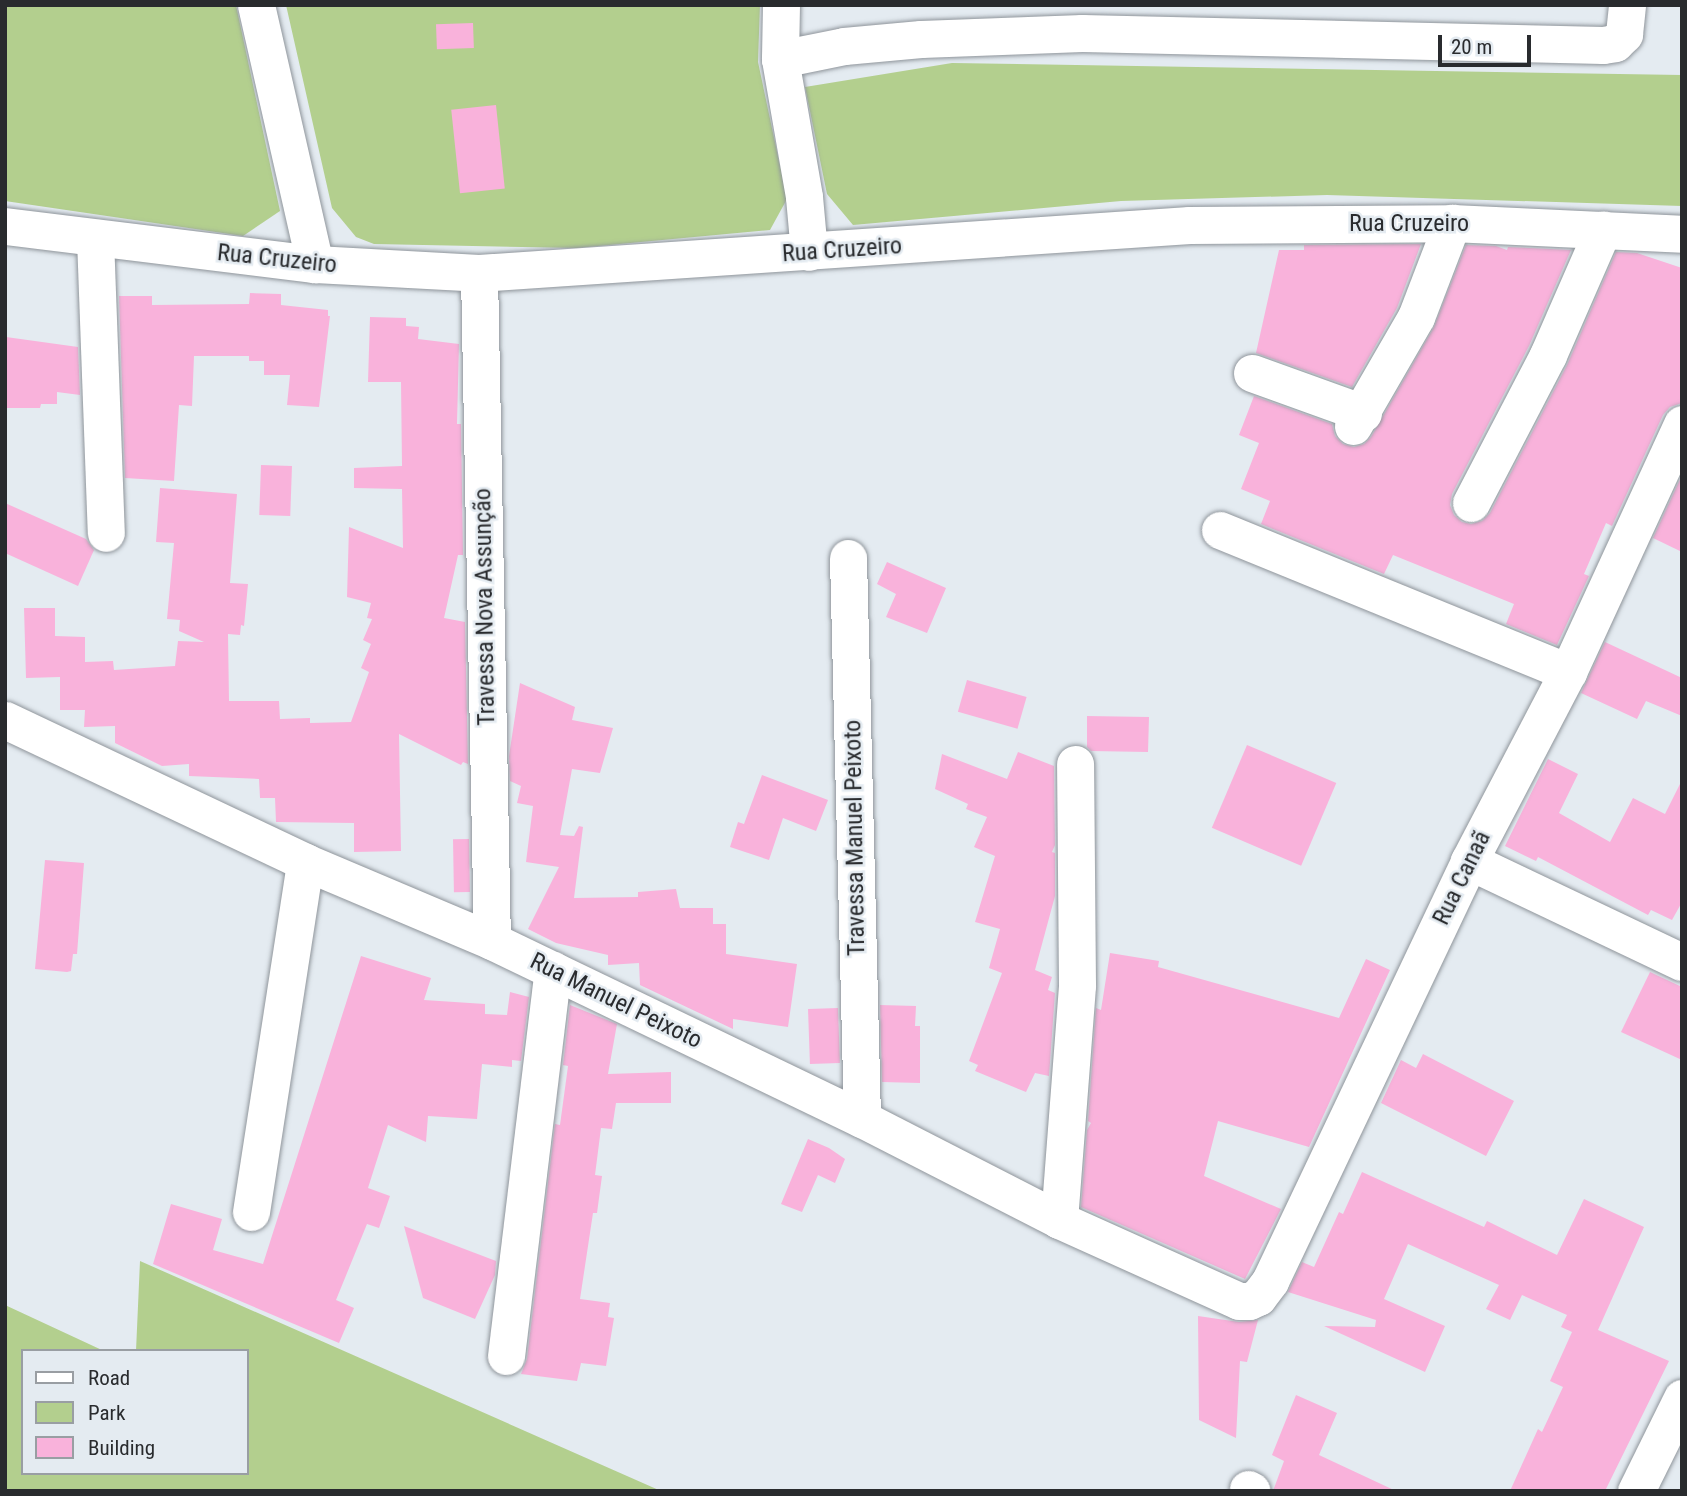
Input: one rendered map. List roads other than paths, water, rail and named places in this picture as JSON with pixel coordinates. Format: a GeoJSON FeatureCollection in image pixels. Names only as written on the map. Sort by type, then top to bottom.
{"type":"FeatureCollection","features":[{"type":"Feature","properties":{"kind":"street"},"geometry":{"type":"LineString","coordinates":[[256,5],[314,264]]}},
{"type":"Feature","properties":{"kind":"street"},"geometry":{"type":"LineString","coordinates":[[781,5],[780,59],[804,197],[809,252]]}},
{"type":"Feature","properties":{"kind":"street"},"geometry":{"type":"LineString","coordinates":[[780,59],[844,46],[895,41],[1082,33],[1603,46],[1615,43],[1624,34],[1627,5]]}},
{"type":"Feature","properties":{"kind":"street"},"geometry":{"type":"LineString","coordinates":[[1252,373],[1358,419],[1416,317],[1452,223]]}},
{"type":"Feature","properties":{"kind":"street","name":"Rua Cruzeiro"},"geometry":{"type":"LineString","coordinates":[[5,226],[314,264],[479,272],[1189,225],[1452,223],[1682,234]]}},
{"type":"Feature","properties":{"kind":"street"},"geometry":{"type":"LineString","coordinates":[[1471,503],[1548,355],[1603,229]]}},
{"type":"Feature","properties":{"kind":"street"},"geometry":{"type":"LineString","coordinates":[[95,237],[106,533]]}},
{"type":"Feature","properties":{"kind":"street","name":"Travessa Nova Assunção"},"geometry":{"type":"LineString","coordinates":[[479,272],[492,941]]}},
{"type":"Feature","properties":{"kind":"street","name":"Rua Canaã"},"geometry":{"type":"LineString","coordinates":[[1222,1293],[1238,1301],[1249,1301],[1258,1297],[1270,1281],[1469,861],[1568,671],[1682,424]]}},
{"type":"Feature","properties":{"kind":"street"},"geometry":{"type":"LineString","coordinates":[[1220,530],[1568,671]]}},
{"type":"Feature","properties":{"kind":"street","name":"Travessa Manuel Peixoto"},"geometry":{"type":"LineString","coordinates":[[848,558],[862,1119]]}},
{"type":"Feature","properties":{"kind":"street","name":"Rua Manuel Peixoto"},"geometry":{"type":"LineString","coordinates":[[5,720],[305,862],[492,941],[862,1119],[1059,1220],[1222,1293]]}},
{"type":"Feature","properties":{"kind":"street"},"geometry":{"type":"LineString","coordinates":[[1059,1220],[1077,985],[1075,764]]}},
{"type":"Feature","properties":{"kind":"street"},"geometry":{"type":"LineString","coordinates":[[1469,861],[1682,962]]}},
{"type":"Feature","properties":{"kind":"street"},"geometry":{"type":"LineString","coordinates":[[251,1212],[305,862]]}},
{"type":"Feature","properties":{"kind":"street"},"geometry":{"type":"LineString","coordinates":[[506,1356],[553,970]]}},
{"type":"Feature","properties":{"kind":"street"},"geometry":{"type":"LineString","coordinates":[[1636,1491],[1682,1398]]}}]}
